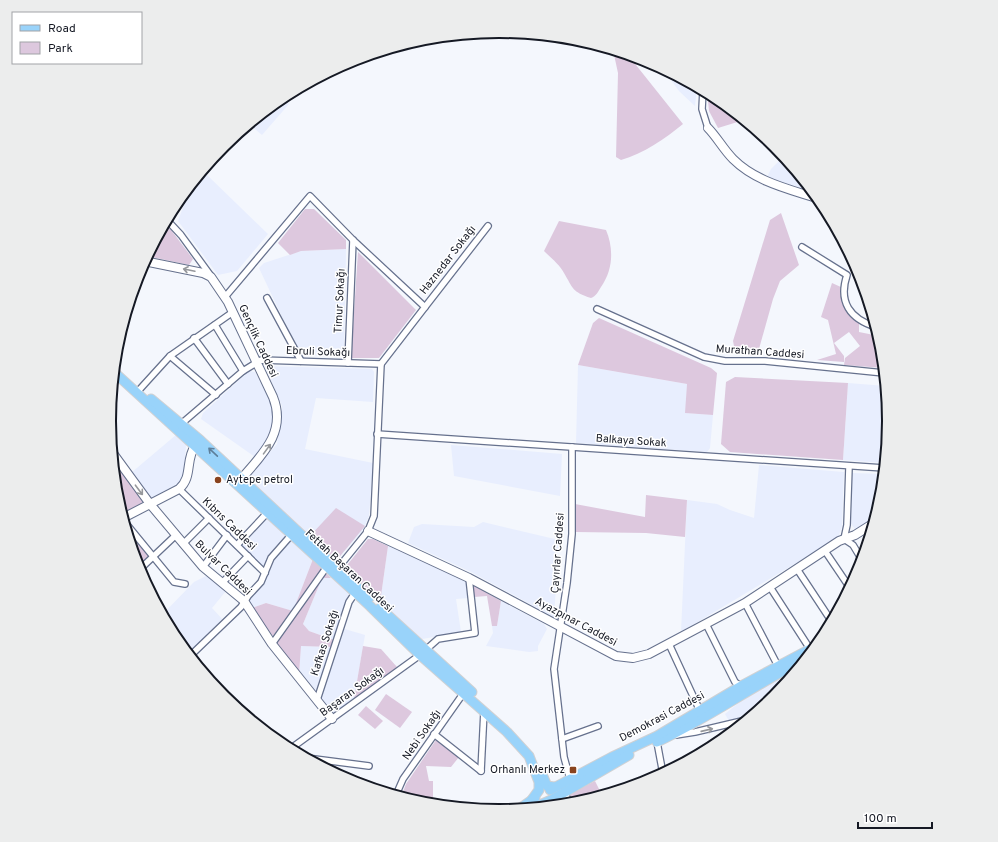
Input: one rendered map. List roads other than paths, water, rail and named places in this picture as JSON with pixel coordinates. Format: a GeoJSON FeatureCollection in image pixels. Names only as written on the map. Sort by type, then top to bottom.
{"type":"FeatureCollection","features":[{"type":"Feature","properties":{"kind":"main road","name":"Fettah Başaran Caddesi"},"geometry":{"type":"LineString","coordinates":[[119,370],[182,424],[241,479],[294,532],[326,568],[466,691],[509,726],[536,758],[544,780],[544,793]]}},
{"type":"Feature","properties":{"kind":"main road","name":"Fettah Başaran Caddesi"},"geometry":{"type":"LineString","coordinates":[[119,376],[267,513],[294,532],[338,568],[422,652]]}},
{"type":"Feature","properties":{"kind":"main road","name":"Demokrasi Caddesi"},"geometry":{"type":"LineString","coordinates":[[563,785],[657,736],[741,686],[804,653]]}},
{"type":"Feature","properties":{"kind":"main road","name":"Demokrasi Caddesi"},"geometry":{"type":"LineString","coordinates":[[544,793],[671,735],[762,681],[794,665]]}},
{"type":"Feature","properties":{"kind":"main road","name":"Fettah Başaran Caddesi"},"geometry":{"type":"LineString","coordinates":[[466,691],[529,756],[540,786],[533,802]]}},
{"type":"Feature","properties":{"kind":"main road"},"geometry":{"type":"LineString","coordinates":[[544,780],[548,787],[563,785]]}},
{"type":"Feature","properties":{"kind":"main road"},"geometry":{"type":"LineString","coordinates":[[553,800],[563,785]]}},
{"type":"Feature","properties":{"kind":"main road"},"geometry":{"type":"LineString","coordinates":[[537,802],[544,793]]}},
{"type":"Feature","properties":{"kind":"street"},"geometry":{"type":"LineString","coordinates":[[702,97],[702,109],[708,128],[732,158],[753,174],[770,182],[808,195]]}},
{"type":"Feature","properties":{"kind":"street"},"geometry":{"type":"LineString","coordinates":[[225,297],[310,196],[353,240],[425,307]]}},
{"type":"Feature","properties":{"kind":"street","name":"Gençlik Caddesi"},"geometry":{"type":"LineString","coordinates":[[170,224],[181,235],[225,297],[275,403],[276,426],[270,445],[241,479]]}},
{"type":"Feature","properties":{"kind":"street","name":"Haznedar Sokağı"},"geometry":{"type":"LineString","coordinates":[[381,364],[488,226]]}},
{"type":"Feature","properties":{"kind":"street","name":"Timur Sokağı"},"geometry":{"type":"LineString","coordinates":[[348,363],[353,240]]}},
{"type":"Feature","properties":{"kind":"street"},"geometry":{"type":"LineString","coordinates":[[802,247],[847,275],[844,292],[851,313],[860,321],[870,325]]}},
{"type":"Feature","properties":{"kind":"street"},"geometry":{"type":"LineString","coordinates":[[150,262],[211,277]]}},
{"type":"Feature","properties":{"kind":"street"},"geometry":{"type":"LineString","coordinates":[[266,298],[301,361]]}},
{"type":"Feature","properties":{"kind":"street","name":"Murathan Caddesi"},"geometry":{"type":"LineString","coordinates":[[597,309],[704,357],[725,361],[765,361],[879,373]]}},
{"type":"Feature","properties":{"kind":"street"},"geometry":{"type":"LineString","coordinates":[[140,389],[170,356],[233,312]]}},
{"type":"Feature","properties":{"kind":"street"},"geometry":{"type":"LineString","coordinates":[[214,325],[243,371]]}},
{"type":"Feature","properties":{"kind":"street"},"geometry":{"type":"LineString","coordinates":[[194,338],[228,384]]}},
{"type":"Feature","properties":{"kind":"street"},"geometry":{"type":"LineString","coordinates":[[170,356],[216,395]]}},
{"type":"Feature","properties":{"kind":"street","name":"Ebruli Sokağı"},"geometry":{"type":"LineString","coordinates":[[182,424],[243,371],[261,360],[381,364]]}},
{"type":"Feature","properties":{"kind":"street"},"geometry":{"type":"LineString","coordinates":[[338,568],[368,531],[374,516],[381,364]]}},
{"type":"Feature","properties":{"kind":"street","name":"Balkaya Sokak"},"geometry":{"type":"LineString","coordinates":[[377,434],[879,468]]}},
{"type":"Feature","properties":{"kind":"street"},"geometry":{"type":"LineString","coordinates":[[128,515],[179,489],[187,481],[191,453],[195,446]]}},
{"type":"Feature","properties":{"kind":"street","name":"Çayırlar Caddesi"},"geometry":{"type":"LineString","coordinates":[[568,798],[563,785],[562,739],[554,669],[572,534],[572,447]]}},
{"type":"Feature","properties":{"kind":"street","name":"Bulvar Caddesi"},"geometry":{"type":"LineString","coordinates":[[118,460],[150,504],[183,544],[203,566],[244,601],[272,644],[332,719]]}},
{"type":"Feature","properties":{"kind":"street"},"geometry":{"type":"LineString","coordinates":[[849,467],[847,524],[844,539],[853,545],[858,554]]}},
{"type":"Feature","properties":{"kind":"street","name":"Kıbrıs Caddesi"},"geometry":{"type":"LineString","coordinates":[[179,489],[266,573]]}},
{"type":"Feature","properties":{"kind":"street"},"geometry":{"type":"LineString","coordinates":[[237,545],[267,513]]}},
{"type":"Feature","properties":{"kind":"street"},"geometry":{"type":"LineString","coordinates":[[183,544],[208,518]]}},
{"type":"Feature","properties":{"kind":"street","name":"Ayazpınar Caddesi"},"geometry":{"type":"LineString","coordinates":[[368,531],[469,578],[622,657],[639,657],[669,644],[745,603],[844,539],[855,535],[867,528]]}},
{"type":"Feature","properties":{"kind":"street"},"geometry":{"type":"LineString","coordinates":[[132,530],[174,582],[185,584]]}},
{"type":"Feature","properties":{"kind":"street"},"geometry":{"type":"LineString","coordinates":[[194,652],[241,607],[244,601],[261,582],[271,558],[294,532]]}},
{"type":"Feature","properties":{"kind":"street"},"geometry":{"type":"LineString","coordinates":[[144,566],[176,535]]}},
{"type":"Feature","properties":{"kind":"street"},"geometry":{"type":"LineString","coordinates":[[203,566],[227,535]]}},
{"type":"Feature","properties":{"kind":"street"},"geometry":{"type":"LineString","coordinates":[[825,551],[846,583]]}},
{"type":"Feature","properties":{"kind":"street"},"geometry":{"type":"LineString","coordinates":[[222,583],[248,556]]}},
{"type":"Feature","properties":{"kind":"street"},"geometry":{"type":"LineString","coordinates":[[272,644],[326,568]]}},
{"type":"Feature","properties":{"kind":"street"},"geometry":{"type":"LineString","coordinates":[[797,569],[829,617]]}},
{"type":"Feature","properties":{"kind":"street","name":"Başaran Sokağı"},"geometry":{"type":"LineString","coordinates":[[295,745],[438,639],[475,633],[469,578]]}},
{"type":"Feature","properties":{"kind":"street"},"geometry":{"type":"LineString","coordinates":[[770,587],[810,644]]}},
{"type":"Feature","properties":{"kind":"street","name":"Kafkas Sokağı"},"geometry":{"type":"LineString","coordinates":[[317,700],[349,602],[355,593]]}},
{"type":"Feature","properties":{"kind":"street"},"geometry":{"type":"LineString","coordinates":[[745,603],[778,666]]}},
{"type":"Feature","properties":{"kind":"street"},"geometry":{"type":"LineString","coordinates":[[706,624],[735,682],[741,686]]}},
{"type":"Feature","properties":{"kind":"street"},"geometry":{"type":"LineString","coordinates":[[669,644],[700,711]]}},
{"type":"Feature","properties":{"kind":"street","name":"Nebi Sokağı"},"geometry":{"type":"LineString","coordinates":[[398,790],[403,778],[466,691]]}},
{"type":"Feature","properties":{"kind":"street"},"geometry":{"type":"LineString","coordinates":[[434,734],[481,772],[484,711]]}},
{"type":"Feature","properties":{"kind":"street"},"geometry":{"type":"LineString","coordinates":[[671,735],[695,732],[734,723]]}},
{"type":"Feature","properties":{"kind":"street"},"geometry":{"type":"LineString","coordinates":[[562,739],[598,726]]}},
{"type":"Feature","properties":{"kind":"street"},"geometry":{"type":"LineString","coordinates":[[657,742],[662,768]]}},
{"type":"Feature","properties":{"kind":"street"},"geometry":{"type":"LineString","coordinates":[[320,760],[369,766]]}},
{"type":"Feature","properties":{"kind":"place","name":"Aytepe petrol"},"geometry":{"type":"Point","coordinates":[218,480]}},
{"type":"Feature","properties":{"kind":"place","name":"Orhanlı Merkez"},"geometry":{"type":"Point","coordinates":[573,770]}}]}
